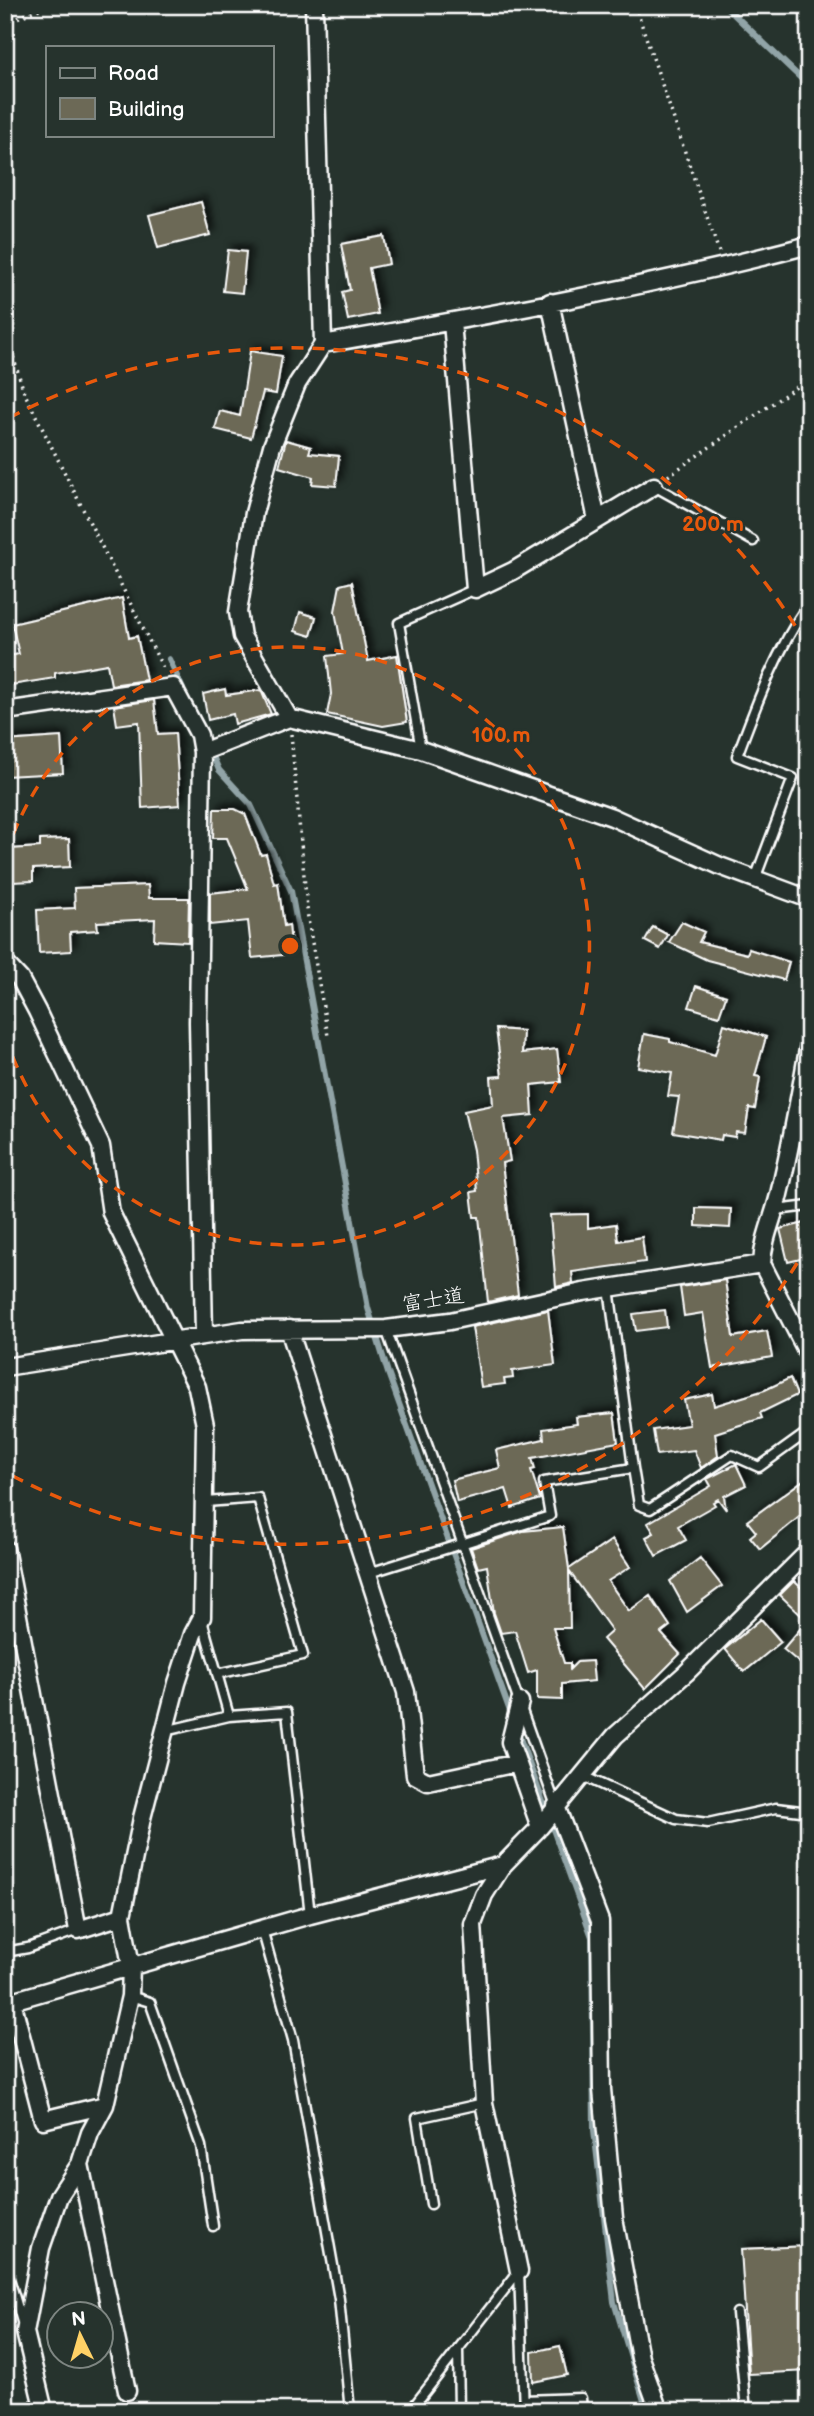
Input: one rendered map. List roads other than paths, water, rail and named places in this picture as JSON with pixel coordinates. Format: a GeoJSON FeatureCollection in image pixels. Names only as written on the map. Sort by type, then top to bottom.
{"type":"FeatureCollection","features":[{"type":"Feature","properties":{"kind":"street"},"geometry":{"type":"LineString","coordinates":[[289,718],[242,636],[238,612],[254,513],[272,446],[297,384],[323,344],[314,5]]}},
{"type":"Feature","properties":{"kind":"street"},"geometry":{"type":"LineString","coordinates":[[323,344],[452,322],[725,267],[809,244]]}},
{"type":"Feature","properties":{"kind":"street"},"geometry":{"type":"LineString","coordinates":[[550,302],[597,520]]}},
{"type":"Feature","properties":{"kind":"street"},"geometry":{"type":"LineString","coordinates":[[452,322],[475,589],[513,571],[654,486]]}},
{"type":"Feature","properties":{"kind":"street"},"geometry":{"type":"LineString","coordinates":[[5,711],[173,687],[199,735],[202,752],[198,1022],[204,1335]]}},
{"type":"Feature","properties":{"kind":"street"},"geometry":{"type":"LineString","coordinates":[[202,752],[289,718],[421,750],[612,817],[755,879],[809,899]]}},
{"type":"Feature","properties":{"kind":"street"},"geometry":{"type":"LineString","coordinates":[[5,963],[20,979],[37,1011],[101,1146],[111,1213],[197,1387],[205,1425],[206,1502],[202,1543],[202,1617],[185,1659],[165,1731],[142,1818],[122,1916],[131,1966],[130,1996],[104,2105],[90,2133],[80,2164],[59,2196],[41,2249],[25,2332],[44,2411]]}},
{"type":"Feature","properties":{"kind":"street"},"geometry":{"type":"LineString","coordinates":[[809,1044],[776,1210],[763,1244],[762,1264],[809,1356]]}},
{"type":"Feature","properties":{"kind":"street","name":"富士道"},"geometry":{"type":"LineString","coordinates":[[5,1367],[204,1335],[289,1329],[386,1329],[450,1321],[609,1288],[762,1264]]}},
{"type":"Feature","properties":{"kind":"street"},"geometry":{"type":"LineString","coordinates":[[289,1329],[406,1692],[415,1775],[428,1782],[517,1763]]}},
{"type":"Feature","properties":{"kind":"street"},"geometry":{"type":"LineString","coordinates":[[5,1548],[78,1930],[122,1916]]}},
{"type":"Feature","properties":{"kind":"street"},"geometry":{"type":"LineString","coordinates":[[519,2271],[484,2103],[473,1924],[484,1895],[503,1865],[540,1827],[615,1736],[686,1673],[809,1551]]}},
{"type":"Feature","properties":{"kind":"street"},"geometry":{"type":"LineString","coordinates":[[520,1702],[510,1742],[540,1827]]}},
{"type":"Feature","properties":{"kind":"street"},"geometry":{"type":"LineString","coordinates":[[556,1806],[600,1921],[602,2089],[614,2218],[640,2358],[659,2411]]}},
{"type":"Feature","properties":{"kind":"street"},"geometry":{"type":"LineString","coordinates":[[104,2105],[43,2120],[12,2001],[310,1915],[503,1865]]}},
{"type":"Feature","properties":{"kind":"street"},"geometry":{"type":"LineString","coordinates":[[80,2164],[127,2391]]}},
{"type":"Feature","properties":{"kind":"lane"},"geometry":{"type":"LineString","coordinates":[[654,486],[753,541]]}},
{"type":"Feature","properties":{"kind":"lane"},"geometry":{"type":"LineString","coordinates":[[421,750],[399,623],[475,589]]}},
{"type":"Feature","properties":{"kind":"lane"},"geometry":{"type":"LineString","coordinates":[[755,879],[793,778],[737,756],[771,667],[785,638],[809,604]]}},
{"type":"Feature","properties":{"kind":"lane"},"geometry":{"type":"LineString","coordinates":[[776,1210],[809,1206]]}},
{"type":"Feature","properties":{"kind":"lane"},"geometry":{"type":"LineString","coordinates":[[609,1288],[639,1505],[650,1509],[732,1455],[759,1467],[809,1431]]}},
{"type":"Feature","properties":{"kind":"lane"},"geometry":{"type":"LineString","coordinates":[[386,1329],[556,1806]]}},
{"type":"Feature","properties":{"kind":"lane"},"geometry":{"type":"LineString","coordinates":[[369,1573],[460,1542],[550,1516],[544,1482],[633,1468]]}},
{"type":"Feature","properties":{"kind":"lane"},"geometry":{"type":"LineString","coordinates":[[206,1502],[258,1498],[303,1655],[217,1674]]}},
{"type":"Feature","properties":{"kind":"lane"},"geometry":{"type":"LineString","coordinates":[[202,1617],[229,1716]]}},
{"type":"Feature","properties":{"kind":"lane"},"geometry":{"type":"LineString","coordinates":[[165,1731],[229,1716],[286,1712],[310,1915]]}},
{"type":"Feature","properties":{"kind":"lane"},"geometry":{"type":"LineString","coordinates":[[583,1776],[676,1819],[708,1823],[776,1808],[809,1812]]}},
{"type":"Feature","properties":{"kind":"lane"},"geometry":{"type":"LineString","coordinates":[[262,1929],[293,2040],[339,2299],[349,2411]]}},
{"type":"Feature","properties":{"kind":"lane"},"geometry":{"type":"LineString","coordinates":[[5,1951],[28,1948],[78,1930]]}},
{"type":"Feature","properties":{"kind":"lane"},"geometry":{"type":"LineString","coordinates":[[130,1996],[150,2002],[201,2146],[213,2226]]}},
{"type":"Feature","properties":{"kind":"lane"},"geometry":{"type":"LineString","coordinates":[[431,2204],[416,2118],[484,2103]]}},
{"type":"Feature","properties":{"kind":"lane"},"geometry":{"type":"LineString","coordinates":[[5,2264],[10,2291],[25,2332]]}},
{"type":"Feature","properties":{"kind":"lane"},"geometry":{"type":"LineString","coordinates":[[410,2411],[519,2271]]}},
{"type":"Feature","properties":{"kind":"lane"},"geometry":{"type":"LineString","coordinates":[[519,2271],[524,2411]]}},
{"type":"Feature","properties":{"kind":"lane"},"geometry":{"type":"LineString","coordinates":[[737,2313],[746,2411]]}},
{"type":"Feature","properties":{"kind":"lane"},"geometry":{"type":"LineString","coordinates":[[458,2349],[459,2411]]}},
{"type":"Feature","properties":{"kind":"lane"},"geometry":{"type":"LineString","coordinates":[[524,2400],[581,2398],[582,2411]]}},
{"type":"Feature","properties":{"kind":"waterway"},"geometry":{"type":"LineString","coordinates":[[724,5],[809,86]]}},
{"type":"Feature","properties":{"kind":"waterway"},"geometry":{"type":"LineString","coordinates":[[169,659],[183,689]]}},
{"type":"Feature","properties":{"kind":"waterway"},"geometry":{"type":"LineString","coordinates":[[210,750],[219,770],[251,805],[291,891],[368,1308],[388,1373],[512,1717]]}},
{"type":"Feature","properties":{"kind":"waterway"},"geometry":{"type":"LineString","coordinates":[[517,1730],[592,1937],[594,2130],[614,2302],[647,2411]]}}]}
